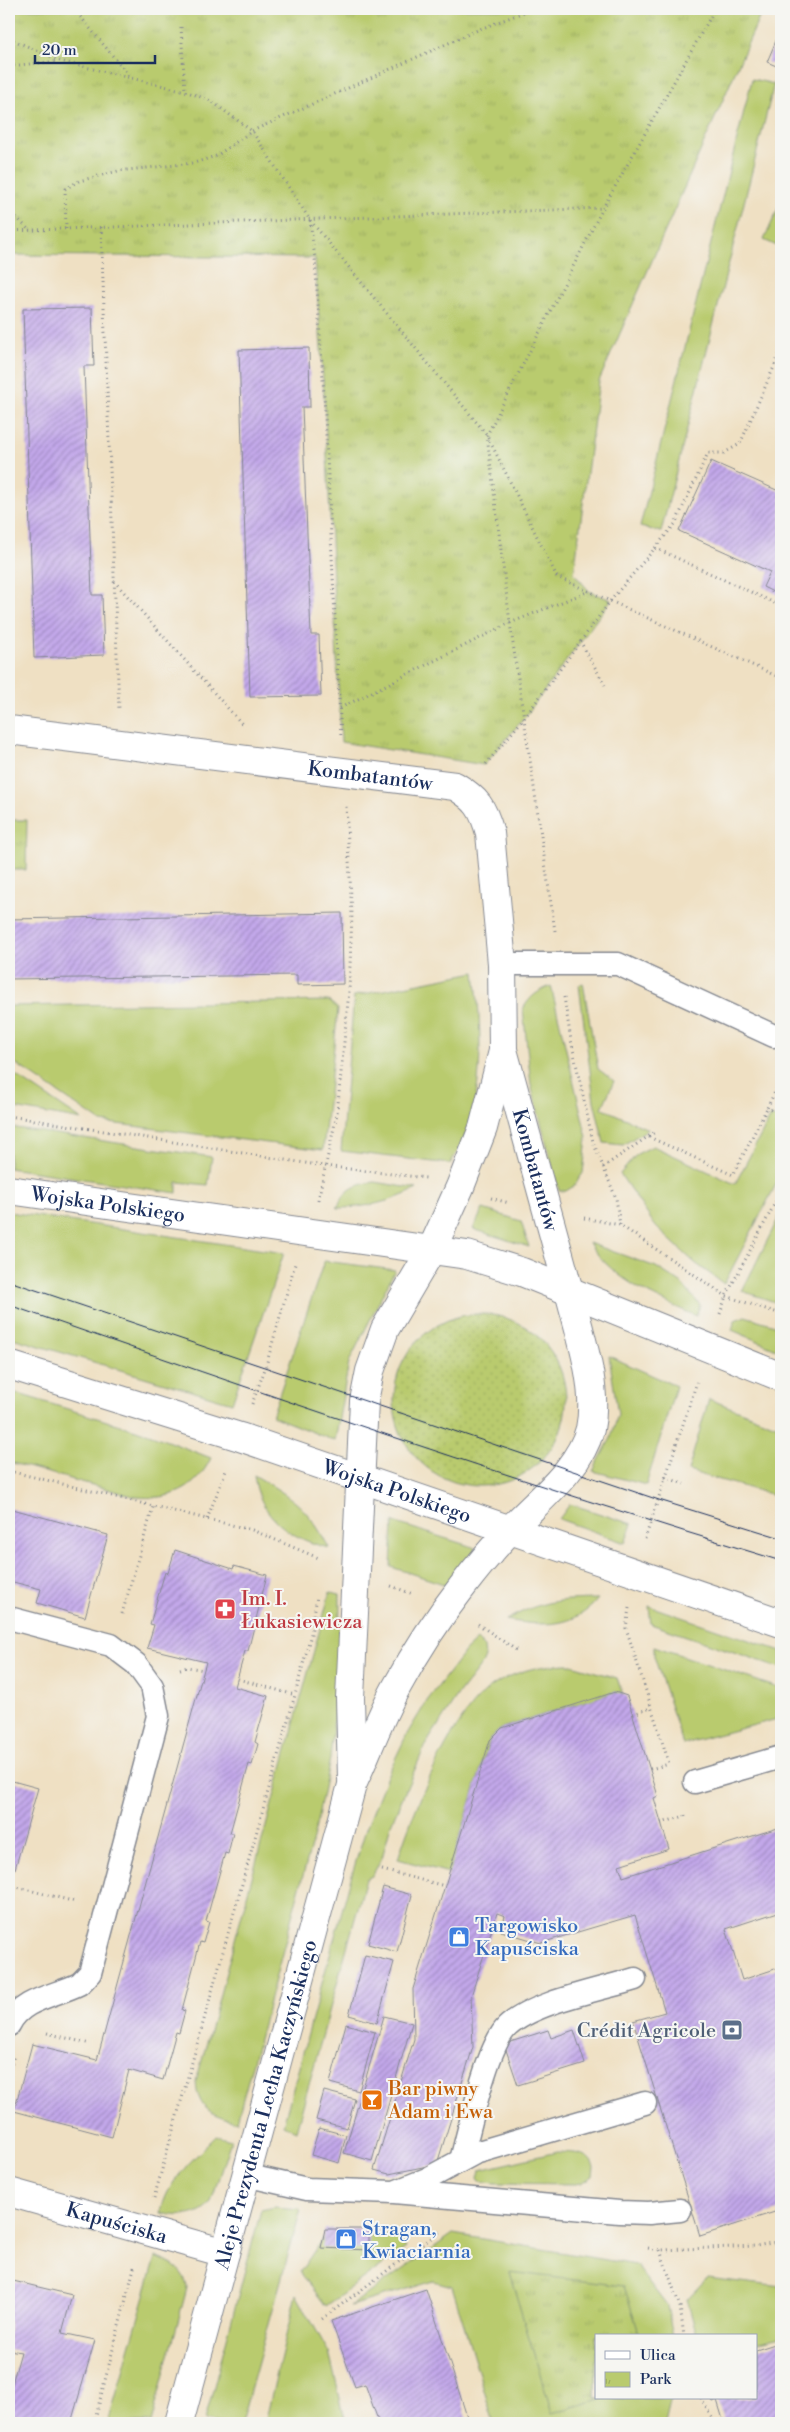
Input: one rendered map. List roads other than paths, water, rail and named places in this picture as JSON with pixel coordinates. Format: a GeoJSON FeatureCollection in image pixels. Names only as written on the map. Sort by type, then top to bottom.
{"type":"FeatureCollection","features":[{"type":"Feature","properties":{"kind":"street","name":"Kombatantów"},"geometry":{"type":"LineString","coordinates":[[9,730],[455,786],[474,797],[485,815],[490,833],[502,964],[503,1050],[587,1361],[592,1402],[590,1428],[582,1449],[552,1489],[511,1528]]}},
{"type":"Feature","properties":{"kind":"street","name":"Kombatantów"},"geometry":{"type":"LineString","coordinates":[[360,1478],[364,1401],[370,1370],[385,1328],[432,1249],[460,1187],[483,1128],[503,1050]]}},
{"type":"Feature","properties":{"kind":"street","name":"Wojska Polskiego"},"geometry":{"type":"LineString","coordinates":[[9,1190],[304,1233],[432,1249],[494,1263],[569,1291],[781,1377]]}},
{"type":"Feature","properties":{"kind":"street","name":"Wojska Polskiego"},"geometry":{"type":"LineString","coordinates":[[9,1365],[240,1437],[511,1528],[781,1623]]}},
{"type":"Feature","properties":{"kind":"street","name":"Aleje Prezydenta Lecha Kaczyńskiego"},"geometry":{"type":"LineString","coordinates":[[352,1785],[350,1698],[360,1478]]}},
{"type":"Feature","properties":{"kind":"street","name":"Aleje Prezydenta Lecha Kaczyńskiego"},"geometry":{"type":"LineString","coordinates":[[179,2423],[352,1785],[395,1689],[422,1644],[447,1607],[511,1528]]}},
{"type":"Feature","properties":{"kind":"street","name":"Kapuściska"},"geometry":{"type":"LineString","coordinates":[[9,2192],[225,2253]]}},
{"type":"Feature","properties":{"kind":"lane"},"geometry":{"type":"LineString","coordinates":[[502,964],[618,964],[774,1036]]}},
{"type":"Feature","properties":{"kind":"lane"},"geometry":{"type":"LineString","coordinates":[[9,1618],[112,1645],[136,1664],[152,1686],[158,1716],[90,1973],[80,1983],[58,1990],[23,2008],[9,2025]]}},
{"type":"Feature","properties":{"kind":"lane"},"geometry":{"type":"LineString","coordinates":[[695,1782],[781,1757]]}},
{"type":"Feature","properties":{"kind":"lane"},"geometry":{"type":"LineString","coordinates":[[461,2160],[490,2057],[506,2028],[532,2010],[635,1979]]}},
{"type":"Feature","properties":{"kind":"lane"},"geometry":{"type":"LineString","coordinates":[[394,2192],[427,2178],[475,2153],[644,2103]]}},
{"type":"Feature","properties":{"kind":"lane"},"geometry":{"type":"LineString","coordinates":[[245,2175],[307,2189],[394,2192],[648,2214],[680,2210]]}},
{"type":"Feature","properties":{"kind":"tram line"},"geometry":{"type":"LineString","coordinates":[[9,1281],[659,1500],[781,1538]]}},
{"type":"Feature","properties":{"kind":"tram line"},"geometry":{"type":"LineString","coordinates":[[9,1305],[297,1405],[587,1501],[781,1561]]}},
{"type":"Feature","properties":{"kind":"place","name":"Im. I. Łukasiewicza"},"geometry":{"type":"Point","coordinates":[225,1609]}},
{"type":"Feature","properties":{"kind":"place","name":"Targowisko Kapuściska"},"geometry":{"type":"Point","coordinates":[459,1937]}},
{"type":"Feature","properties":{"kind":"place","name":"Crédit Agricole"},"geometry":{"type":"Point","coordinates":[732,2030]}},
{"type":"Feature","properties":{"kind":"place","name":"Bar piwny Adam i Ewa"},"geometry":{"type":"Point","coordinates":[372,2100]}},
{"type":"Feature","properties":{"kind":"place","name":"Stragan, Kwiaciarnia"},"geometry":{"type":"Point","coordinates":[346,2239]}}]}
